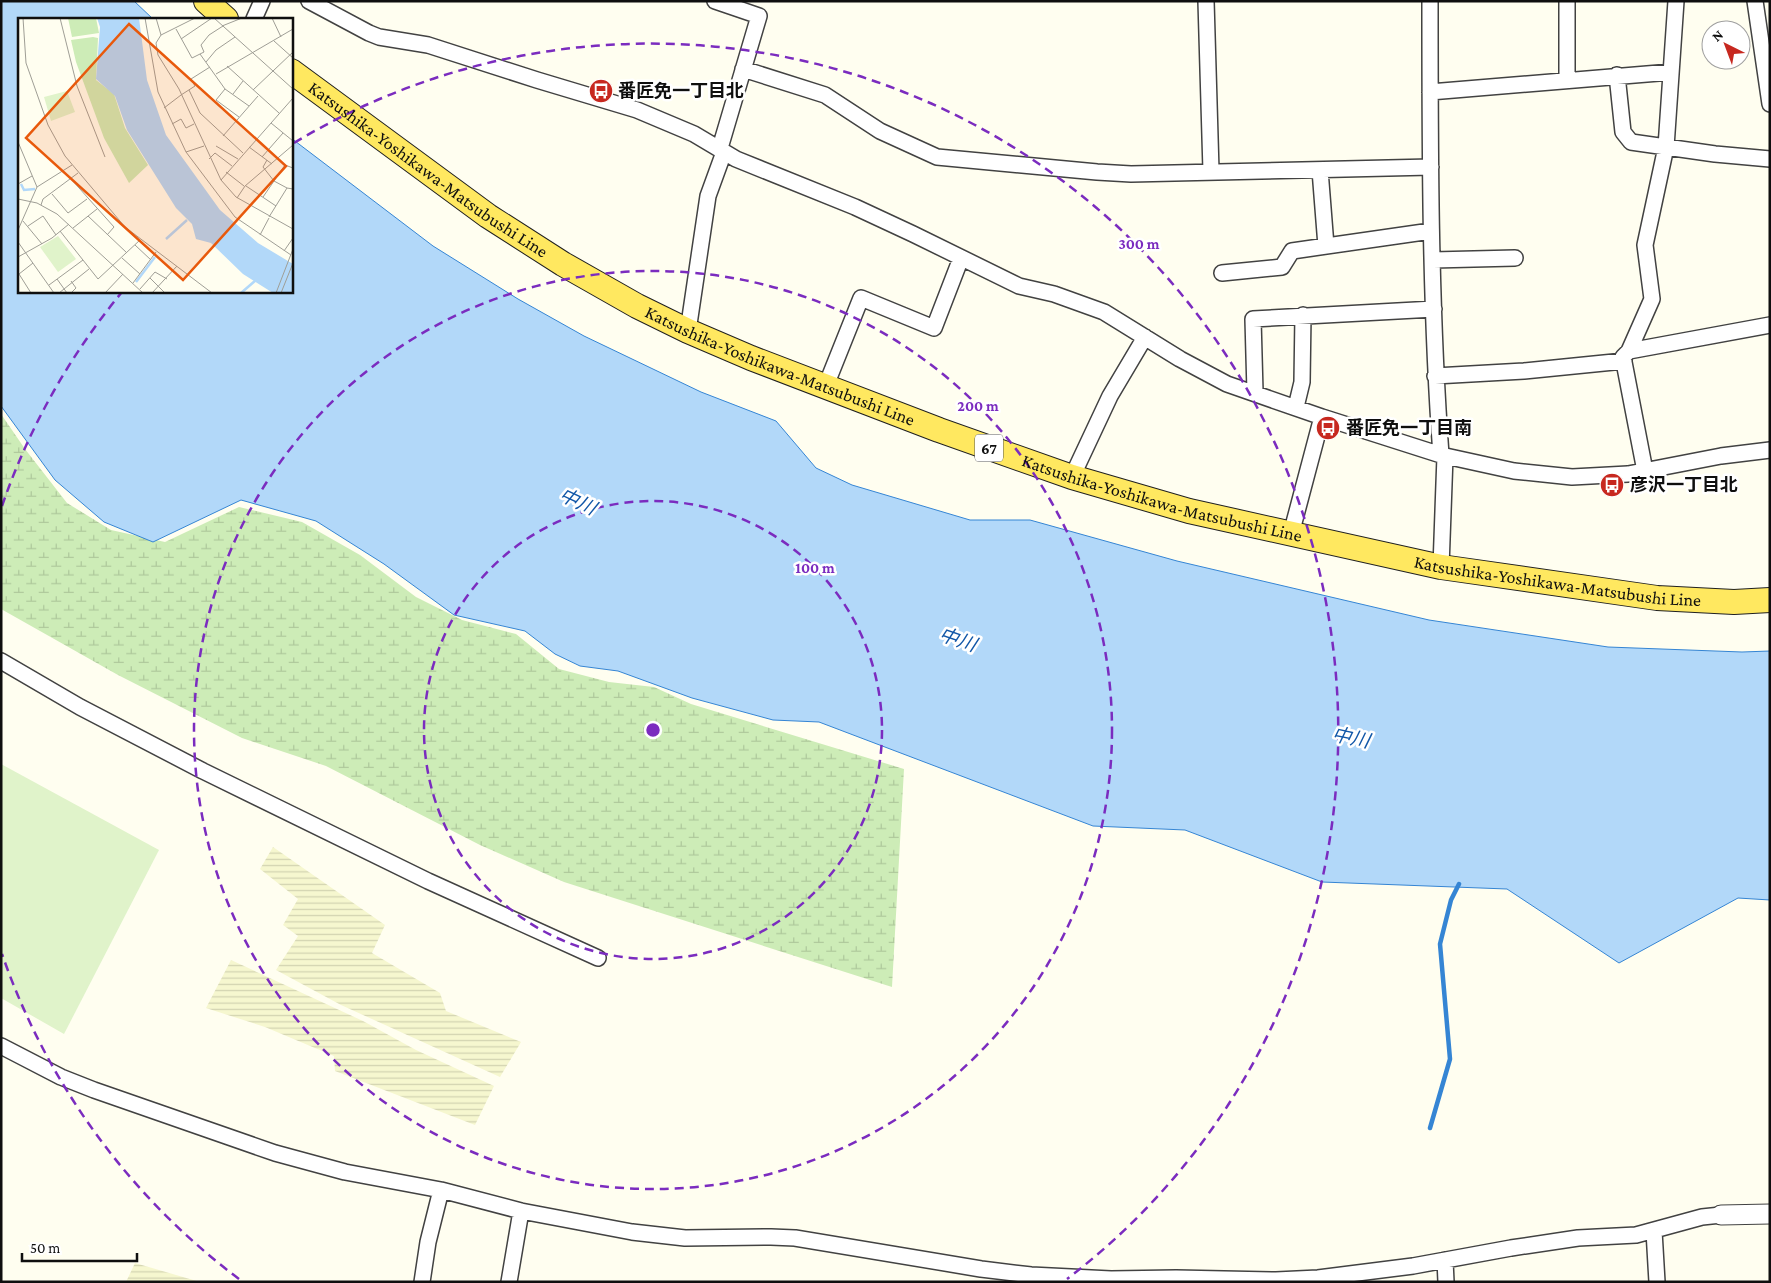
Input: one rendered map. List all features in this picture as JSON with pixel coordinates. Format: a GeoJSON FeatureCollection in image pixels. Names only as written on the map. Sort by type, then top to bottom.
{"type":"FeatureCollection","features":[{"type":"Feature","properties":{"kind":"main road"},"geometry":{"type":"LineString","coordinates":[[206,1],[225,18]]}},
{"type":"Feature","properties":{"kind":"main road","name":"Katsushika-Yoshikawa-Matsubushi Line"},"geometry":{"type":"LineString","coordinates":[[292,72],[488,216],[571,268],[637,306],[688,331],[825,388],[939,430],[1072,477],[1189,511],[1441,566],[1656,598],[1734,602],[1770,600]]}},
{"type":"Feature","properties":{"kind":"street"},"geometry":{"type":"LineString","coordinates":[[254,18],[262,1]]}},
{"type":"Feature","properties":{"kind":"street"},"geometry":{"type":"LineString","coordinates":[[309,1],[379,37],[428,45],[620,104],[672,124],[736,159],[855,207],[1019,286],[1054,294],[1104,312],[1180,359],[1227,384],[1443,456],[1548,476],[1600,476],[1645,471],[1721,456],[1770,450]]}},
{"type":"Feature","properties":{"kind":"street"},"geometry":{"type":"LineString","coordinates":[[688,331],[708,196],[759,16],[715,1]]}},
{"type":"Feature","properties":{"kind":"street"},"geometry":{"type":"LineString","coordinates":[[1206,1],[1211,171]]}},
{"type":"Feature","properties":{"kind":"street"},"geometry":{"type":"LineString","coordinates":[[1430,1],[1431,230],[1435,376],[1443,456],[1441,566]]}},
{"type":"Feature","properties":{"kind":"street"},"geometry":{"type":"LineString","coordinates":[[1567,1],[1567,80]]}},
{"type":"Feature","properties":{"kind":"street"},"geometry":{"type":"LineString","coordinates":[[1645,471],[1626,356],[1652,299],[1645,245],[1666,147],[1676,1]]}},
{"type":"Feature","properties":{"kind":"street"},"geometry":{"type":"LineString","coordinates":[[1755,1],[1770,104]]}},
{"type":"Feature","properties":{"kind":"street"},"geometry":{"type":"LineString","coordinates":[[743,69],[825,95],[880,131],[937,157],[1131,174],[1431,167]]}},
{"type":"Feature","properties":{"kind":"street"},"geometry":{"type":"LineString","coordinates":[[1430,92],[1616,75],[1671,72]]}},
{"type":"Feature","properties":{"kind":"street"},"geometry":{"type":"LineString","coordinates":[[1616,75],[1623,132],[1631,142],[1770,159]]}},
{"type":"Feature","properties":{"kind":"street"},"geometry":{"type":"LineString","coordinates":[[1320,170],[1326,246]]}},
{"type":"Feature","properties":{"kind":"street"},"geometry":{"type":"LineString","coordinates":[[1222,273],[1282,267],[1292,250],[1431,230]]}},
{"type":"Feature","properties":{"kind":"street"},"geometry":{"type":"LineString","coordinates":[[825,388],[861,298],[934,328],[961,258]]}},
{"type":"Feature","properties":{"kind":"street"},"geometry":{"type":"LineString","coordinates":[[1433,260],[1515,258]]}},
{"type":"Feature","properties":{"kind":"street"},"geometry":{"type":"LineString","coordinates":[[1255,392],[1253,319],[1434,309]]}},
{"type":"Feature","properties":{"kind":"street"},"geometry":{"type":"LineString","coordinates":[[1296,407],[1302,382],[1303,315]]}},
{"type":"Feature","properties":{"kind":"street"},"geometry":{"type":"LineString","coordinates":[[1435,376],[1524,371],[1626,356],[1770,325]]}},
{"type":"Feature","properties":{"kind":"street"},"geometry":{"type":"LineString","coordinates":[[1072,477],[1110,396],[1146,337]]}},
{"type":"Feature","properties":{"kind":"street"},"geometry":{"type":"LineString","coordinates":[[1291,534],[1322,417]]}},
{"type":"Feature","properties":{"kind":"street"},"geometry":{"type":"LineString","coordinates":[[1,661],[80,707],[203,771],[428,881],[598,958]]}},
{"type":"Feature","properties":{"kind":"street"},"geometry":{"type":"LineString","coordinates":[[1,1046],[61,1077],[94,1090],[275,1153],[345,1172],[442,1190],[521,1211],[632,1232],[685,1238],[795,1238],[981,1270],[1031,1275],[1111,1279],[1176,1278],[1276,1281],[1318,1278],[1569,1240],[1636,1235],[1702,1217],[1770,1214]]}},
{"type":"Feature","properties":{"kind":"street"},"geometry":{"type":"LineString","coordinates":[[422,1282],[428,1242],[442,1190]]}},
{"type":"Feature","properties":{"kind":"street"},"geometry":{"type":"LineString","coordinates":[[509,1282],[521,1211]]}},
{"type":"Feature","properties":{"kind":"street"},"geometry":{"type":"LineString","coordinates":[[1654,1231],[1657,1282]]}},
{"type":"Feature","properties":{"kind":"street"},"geometry":{"type":"LineString","coordinates":[[1445,1260],[1446,1282]]}},
{"type":"Feature","properties":{"kind":"green space"},"geometry":{"type":"Polygon","coordinates":[[[1,414],[25,449],[67,503],[111,530],[165,542],[239,507],[302,522],[360,555],[416,597],[462,620],[516,634],[559,669],[609,682],[654,687],[691,704],[904,769],[892,987],[564,882],[480,845],[326,766],[242,738],[118,675],[1,609],[1,414]]]}},
{"type":"Feature","properties":{"kind":"green space"},"geometry":{"type":"Polygon","coordinates":[[[1,764],[159,850],[64,1034],[1,998],[1,764]]]}},
{"type":"Feature","properties":{"kind":"green space"},"geometry":{"type":"Polygon","coordinates":[[[273,847],[385,925],[372,953],[440,993],[446,1011],[521,1042],[500,1077],[341,1005],[276,970],[298,936],[283,925],[298,899],[260,869],[273,847]]]}},
{"type":"Feature","properties":{"kind":"green space"},"geometry":{"type":"Polygon","coordinates":[[[231,960],[363,1021],[416,1050],[494,1086],[475,1125],[335,1071],[334,1056],[265,1027],[206,1008],[231,960]]]}},
{"type":"Feature","properties":{"kind":"green space"},"geometry":{"type":"Polygon","coordinates":[[[135,1263],[200,1282],[126,1282],[135,1263]]]}},
{"type":"Feature","properties":{"kind":"water","name":"中川"},"geometry":{"type":"Polygon","coordinates":[[[1,1],[134,1],[152,18],[18,18],[18,292],[292,292],[292,139],[433,246],[518,299],[584,336],[701,392],[776,421],[816,468],[852,485],[970,520],[1030,520],[1177,561],[1429,620],[1608,647],[1742,652],[1770,651],[1770,900],[1738,898],[1619,963],[1507,889],[1322,882],[1185,830],[1093,826],[819,722],[773,720],[692,698],[618,671],[580,666],[555,654],[525,631],[454,615],[384,564],[316,521],[241,500],[153,542],[104,522],[55,480],[1,406],[1,1]]]}},
{"type":"Feature","properties":{"kind":"waterway"},"geometry":{"type":"LineString","coordinates":[[1430,1128],[1450,1059],[1440,944],[1451,900],[1459,884]]}},
{"type":"Feature","properties":{"kind":"place","name":"番匠免一丁目北"},"geometry":{"type":"Point","coordinates":[601,91]}},
{"type":"Feature","properties":{"kind":"place","name":"番匠免一丁目南"},"geometry":{"type":"Point","coordinates":[1328,428]}},
{"type":"Feature","properties":{"kind":"place","name":"彦沢一丁目北"},"geometry":{"type":"Point","coordinates":[1612,485]}}]}
